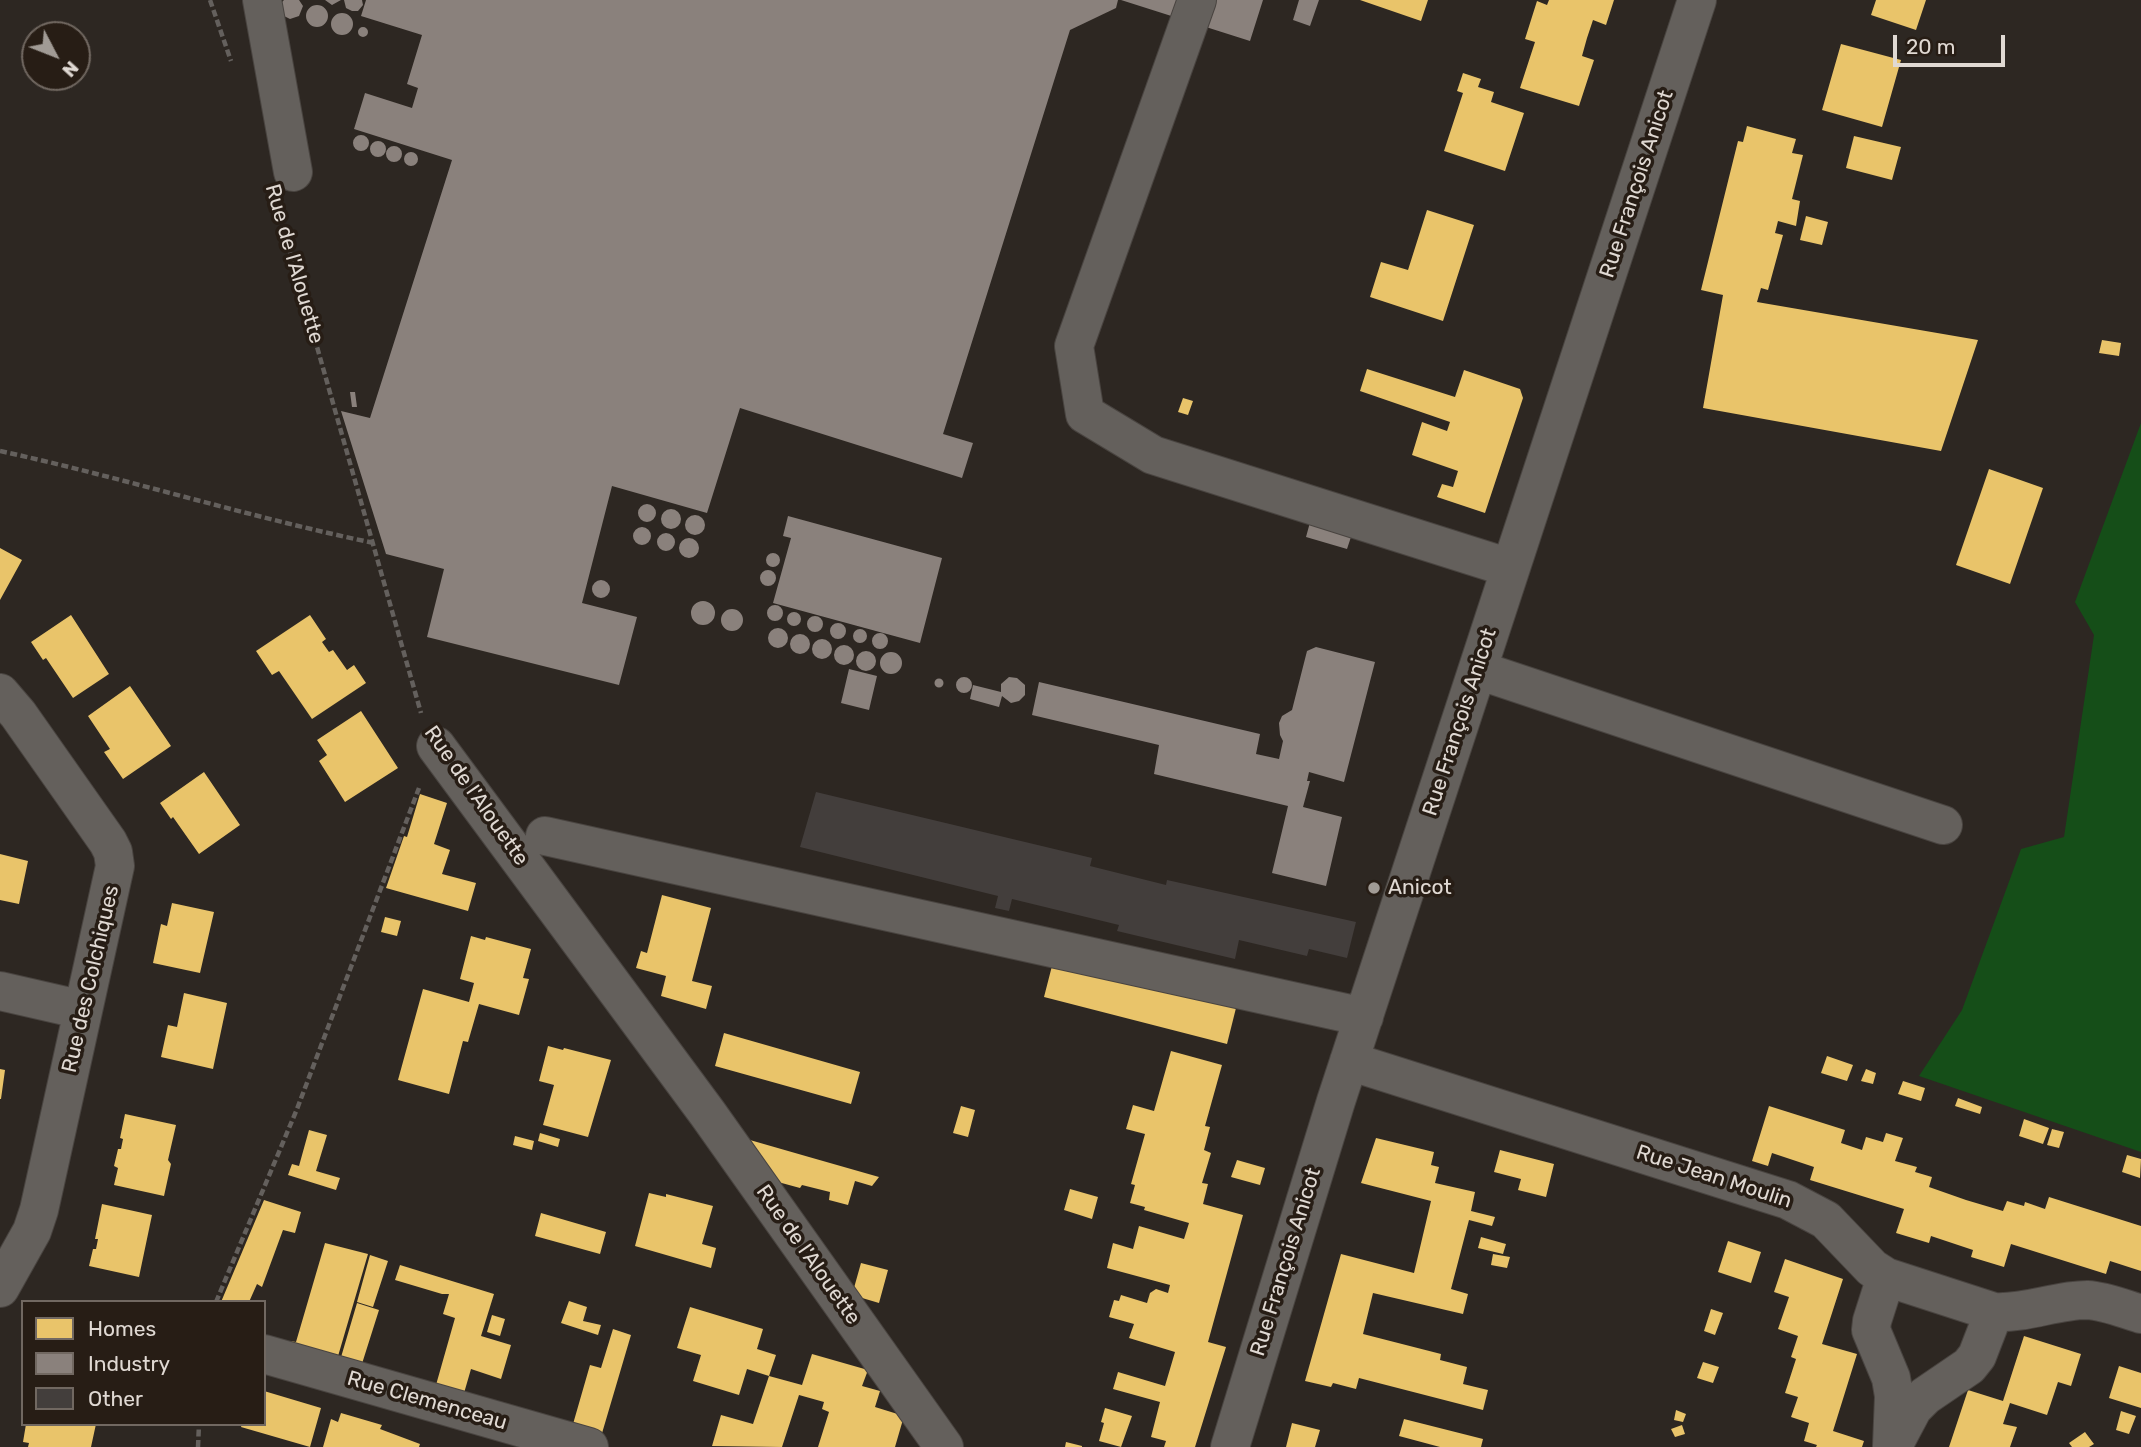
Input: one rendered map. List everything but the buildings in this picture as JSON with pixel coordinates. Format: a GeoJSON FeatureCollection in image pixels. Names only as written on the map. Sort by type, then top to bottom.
{"type":"FeatureCollection","features":[{"type":"Feature","properties":{"kind":"street"},"geometry":{"type":"LineString","coordinates":[[261,0],[284,185]]}},
{"type":"Feature","properties":{"kind":"street"},"geometry":{"type":"LineString","coordinates":[[1197,0],[1074,346],[1085,414],[1153,455],[1510,568]]}},
{"type":"Feature","properties":{"kind":"street","name":"Rue François Anicot"},"geometry":{"type":"LineString","coordinates":[[1230,1447],[1349,1062],[1697,0]]}},
{"type":"Feature","properties":{"kind":"street"},"geometry":{"type":"LineString","coordinates":[[1478,670],[1943,825]]}},
{"type":"Feature","properties":{"kind":"street","name":"Rue des Colchiques"},"geometry":{"type":"LineString","coordinates":[[0,693],[18,714],[113,852],[115,866],[39,1210],[32,1231],[0,1288]]}},
{"type":"Feature","properties":{"kind":"street","name":"Rue de l'Alouette"},"geometry":{"type":"LineString","coordinates":[[436,746],[708,1114],[944,1447]]}},
{"type":"Feature","properties":{"kind":"street"},"geometry":{"type":"LineString","coordinates":[[545,836],[1364,1017]]}},
{"type":"Feature","properties":{"kind":"street"},"geometry":{"type":"LineString","coordinates":[[0,991],[83,1010]]}},
{"type":"Feature","properties":{"kind":"street","name":"Rue Jean Moulin"},"geometry":{"type":"LineString","coordinates":[[1349,1062],[1788,1200],[1826,1220],[1872,1268],[1886,1277],[1994,1312],[2008,1313],[2091,1300],[2141,1314]]}},
{"type":"Feature","properties":{"kind":"street"},"geometry":{"type":"LineString","coordinates":[[1886,1277],[1871,1331],[1887,1365],[1895,1396],[1892,1447]]}},
{"type":"Feature","properties":{"kind":"street"},"geometry":{"type":"LineString","coordinates":[[1892,1447],[1913,1408],[1925,1396],[1969,1366],[1976,1356],[1994,1312]]}},
{"type":"Feature","properties":{"kind":"street","name":"Rue Clemenceau"},"geometry":{"type":"LineString","coordinates":[[266,1355],[589,1447]]}},
{"type":"Feature","properties":{"kind":"path"},"geometry":{"type":"LineString","coordinates":[[210,0],[233,67]]}},
{"type":"Feature","properties":{"kind":"path","name":"Rue de l'Alouette"},"geometry":{"type":"LineString","coordinates":[[284,185],[374,543],[419,709],[436,746]]}},
{"type":"Feature","properties":{"kind":"path"},"geometry":{"type":"LineString","coordinates":[[0,451],[118,478],[328,534],[374,543]]}},
{"type":"Feature","properties":{"kind":"path"},"geometry":{"type":"LineString","coordinates":[[217,1300],[297,1109],[436,746]]}},
{"type":"Feature","properties":{"kind":"path"},"geometry":{"type":"LineString","coordinates":[[198,1426],[198,1447]]}},
{"type":"Feature","properties":{"kind":"green space"},"geometry":{"type":"Polygon","coordinates":[[[2141,423],[2141,1152],[1919,1076],[1962,1010],[2021,849],[2064,837],[2094,635],[2075,602],[2141,423]]]}},
{"type":"Feature","properties":{"kind":"place","name":"Anicot"},"geometry":{"type":"Point","coordinates":[1374,888]}}]}
